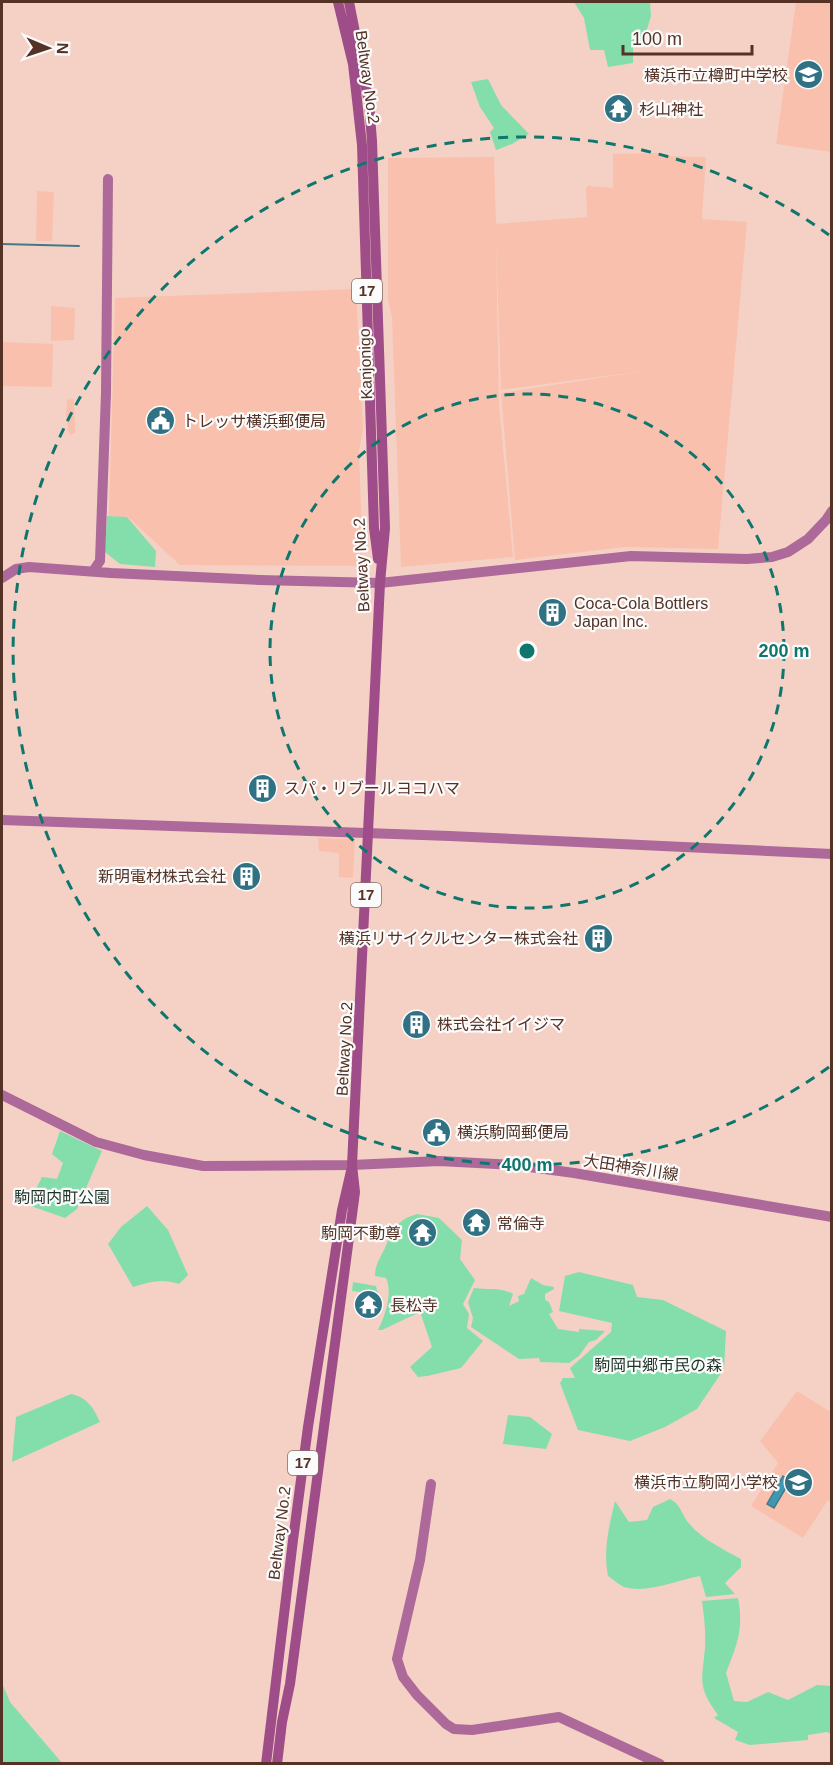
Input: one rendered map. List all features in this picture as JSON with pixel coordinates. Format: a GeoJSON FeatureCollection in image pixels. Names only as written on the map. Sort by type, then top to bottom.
{"type":"FeatureCollection","features":[{"type":"Feature","properties":{"kind":"main road","name":"Beltway No.2"},"geometry":{"type":"LineString","coordinates":[[277,1764],[282,1722],[290,1684],[355,1192],[352,1165],[380,583],[374,528],[362,145],[353,64],[338,2]]}},
{"type":"Feature","properties":{"kind":"main road","name":"Kanjonigo"},"geometry":{"type":"LineString","coordinates":[[349,2],[369,103],[373,151],[385,526],[380,583]]}},
{"type":"Feature","properties":{"kind":"main road","name":"Beltway No.2"},"geometry":{"type":"LineString","coordinates":[[266,1764],[308,1427],[342,1210],[352,1165]]}},
{"type":"Feature","properties":{"kind":"street"},"geometry":{"type":"LineString","coordinates":[[93,571],[100,561],[106,393],[108,179]]}},
{"type":"Feature","properties":{"kind":"street"},"geometry":{"type":"LineString","coordinates":[[2,578],[16,569],[30,567],[260,580],[380,583],[631,556],[747,559],[772,557],[788,552],[808,539],[826,520],[831,511]]}},
{"type":"Feature","properties":{"kind":"street"},"geometry":{"type":"LineString","coordinates":[[2,820],[369,835],[450,836],[831,854]]}},
{"type":"Feature","properties":{"kind":"street","name":"大田神奈川線"},"geometry":{"type":"LineString","coordinates":[[2,1095],[96,1142],[144,1155],[203,1166],[352,1165],[440,1161],[515,1165],[584,1174],[831,1216]]}},
{"type":"Feature","properties":{"kind":"street"},"geometry":{"type":"LineString","coordinates":[[431,1484],[420,1560],[397,1659],[404,1677],[417,1695],[454,1729],[472,1730],[559,1717],[660,1764]]}},
{"type":"Feature","properties":{"kind":"shaded area","name":"横浜市立樽町中学校"},"geometry":{"type":"Polygon","coordinates":[[[796,2],[831,2],[831,152],[776,144],[796,2]]]}},
{"type":"Feature","properties":{"kind":"shaded area"},"geometry":{"type":"Polygon","coordinates":[[[662,153],[665,156],[706,157],[702,219],[747,222],[718,549],[625,547],[515,560],[501,393],[644,371],[501,390],[496,239],[499,403],[513,557],[401,567],[392,318],[388,299],[388,158],[494,157],[496,224],[587,217],[586,188],[588,186],[613,188],[613,154],[662,153]]]}},
{"type":"Feature","properties":{"kind":"shaded area"},"geometry":{"type":"Polygon","coordinates":[[[37,191],[54,192],[52,241],[36,241],[37,191]]]}},
{"type":"Feature","properties":{"kind":"shaded area"},"geometry":{"type":"Polygon","coordinates":[[[356,289],[363,429],[359,451],[363,566],[180,565],[128,517],[109,516],[115,298],[356,289]]]}},
{"type":"Feature","properties":{"kind":"shaded area"},"geometry":{"type":"Polygon","coordinates":[[[51,306],[75,308],[74,340],[51,341],[51,306]]]}},
{"type":"Feature","properties":{"kind":"shaded area"},"geometry":{"type":"Polygon","coordinates":[[[2,342],[53,344],[52,387],[2,386],[2,342]]]}},
{"type":"Feature","properties":{"kind":"shaded area"},"geometry":{"type":"Polygon","coordinates":[[[74,399],[75,433],[69,435],[67,400],[74,399]]]}},
{"type":"Feature","properties":{"kind":"shaded area"},"geometry":{"type":"Polygon","coordinates":[[[318,838],[355,839],[353,878],[339,877],[339,853],[319,851],[318,838]]]}},
{"type":"Feature","properties":{"kind":"shaded area","name":"横浜市立駒岡小学校"},"geometry":{"type":"Polygon","coordinates":[[[797,1391],[831,1412],[831,1502],[828,1500],[803,1538],[751,1506],[778,1463],[760,1441],[797,1391]]]}},
{"type":"Feature","properties":{"kind":"green space"},"geometry":{"type":"Polygon","coordinates":[[[574,2],[650,2],[651,16],[644,39],[633,44],[633,63],[608,67],[604,50],[590,50],[584,18],[574,2]]]}},
{"type":"Feature","properties":{"kind":"green space"},"geometry":{"type":"Polygon","coordinates":[[[488,79],[501,105],[529,134],[496,150],[490,132],[494,128],[480,107],[471,82],[488,79]]]}},
{"type":"Feature","properties":{"kind":"green space"},"geometry":{"type":"Polygon","coordinates":[[[107,516],[127,517],[156,551],[155,567],[120,564],[105,552],[107,516]]]}},
{"type":"Feature","properties":{"kind":"green space","name":"駒岡内町公園"},"geometry":{"type":"Polygon","coordinates":[[[60,1131],[102,1151],[77,1209],[65,1218],[28,1205],[42,1177],[57,1179],[63,1163],[52,1154],[60,1131]]]}},
{"type":"Feature","properties":{"kind":"green space"},"geometry":{"type":"Polygon","coordinates":[[[147,1206],[168,1230],[188,1275],[179,1284],[161,1281],[133,1287],[108,1244],[121,1227],[147,1206]]]}},
{"type":"Feature","properties":{"kind":"green space"},"geometry":{"type":"Polygon","coordinates":[[[417,1214],[439,1218],[462,1240],[460,1259],[475,1280],[463,1304],[469,1314],[467,1328],[483,1341],[461,1368],[418,1377],[410,1367],[432,1347],[420,1312],[378,1330],[389,1290],[386,1278],[375,1276],[378,1262],[393,1231],[404,1219],[417,1214]]]}},
{"type":"Feature","properties":{"kind":"green space","name":"駒岡中郷市民の森"},"geometry":{"type":"Polygon","coordinates":[[[579,1272],[633,1285],[637,1297],[663,1300],[726,1331],[724,1369],[697,1409],[665,1427],[630,1441],[578,1430],[560,1383],[563,1378],[575,1378],[570,1368],[611,1332],[612,1323],[559,1311],[565,1276],[579,1272]]]}},
{"type":"Feature","properties":{"kind":"green space"},"geometry":{"type":"Polygon","coordinates":[[[531,1278],[543,1285],[554,1287],[545,1294],[545,1300],[549,1302],[553,1312],[549,1314],[558,1329],[579,1332],[579,1329],[605,1331],[596,1340],[589,1342],[579,1356],[569,1363],[540,1362],[539,1358],[519,1359],[471,1327],[473,1318],[468,1302],[474,1288],[499,1290],[513,1294],[509,1306],[519,1301],[518,1296],[524,1294],[531,1278]]]}},
{"type":"Feature","properties":{"kind":"green space"},"geometry":{"type":"Polygon","coordinates":[[[353,1282],[376,1286],[378,1294],[352,1291],[353,1282]]]}},
{"type":"Feature","properties":{"kind":"green space"},"geometry":{"type":"Polygon","coordinates":[[[71,1394],[82,1398],[89,1404],[100,1422],[12,1462],[16,1417],[71,1394]]]}},
{"type":"Feature","properties":{"kind":"green space"},"geometry":{"type":"Polygon","coordinates":[[[508,1415],[530,1417],[552,1434],[546,1449],[503,1444],[508,1415]]]}},
{"type":"Feature","properties":{"kind":"green space"},"geometry":{"type":"Polygon","coordinates":[[[670,1499],[699,1533],[741,1559],[741,1567],[725,1583],[735,1594],[706,1597],[700,1576],[662,1586],[633,1589],[624,1587],[608,1576],[606,1547],[615,1501],[629,1522],[647,1520],[653,1507],[670,1499]]]}},
{"type":"Feature","properties":{"kind":"green space"},"geometry":{"type":"Polygon","coordinates":[[[738,1598],[740,1628],[726,1673],[734,1701],[747,1702],[768,1692],[788,1700],[817,1685],[831,1686],[831,1734],[827,1732],[808,1735],[808,1740],[750,1745],[735,1740],[738,1732],[714,1718],[718,1715],[702,1683],[705,1636],[702,1601],[738,1598]]]}},
{"type":"Feature","properties":{"kind":"green space"},"geometry":{"type":"Polygon","coordinates":[[[2,1683],[10,1702],[62,1763],[2,1763],[2,1683]]]}},
{"type":"Feature","properties":{"kind":"water"},"geometry":{"type":"Polygon","coordinates":[[[783,1476],[790,1481],[774,1508],[767,1504],[783,1476]]]}},
{"type":"Feature","properties":{"kind":"waterway"},"geometry":{"type":"LineString","coordinates":[[2,244],[79,246]]}},
{"type":"Feature","properties":{"kind":"place","name":"横浜市立樽町中学校"},"geometry":{"type":"Point","coordinates":[809,75]}},
{"type":"Feature","properties":{"kind":"place","name":"杉山神社"},"geometry":{"type":"Point","coordinates":[618,109]}},
{"type":"Feature","properties":{"kind":"place","name":"トレッサ横浜郵便局"},"geometry":{"type":"Point","coordinates":[161,421]}},
{"type":"Feature","properties":{"kind":"place","name":"Coca-Cola Bottlers Japan Inc."},"geometry":{"type":"Point","coordinates":[553,612]}},
{"type":"Feature","properties":{"kind":"place","name":"スパ・リブールヨコハマ"},"geometry":{"type":"Point","coordinates":[263,788]}},
{"type":"Feature","properties":{"kind":"place","name":"新明電材株式会社"},"geometry":{"type":"Point","coordinates":[247,876]}},
{"type":"Feature","properties":{"kind":"place","name":"横浜リサイクルセンター株式会社"},"geometry":{"type":"Point","coordinates":[599,938]}},
{"type":"Feature","properties":{"kind":"place","name":"株式会社イイジマ"},"geometry":{"type":"Point","coordinates":[416,1024]}},
{"type":"Feature","properties":{"kind":"place","name":"横浜駒岡郵便局"},"geometry":{"type":"Point","coordinates":[436,1132]}},
{"type":"Feature","properties":{"kind":"place","name":"常倫寺"},"geometry":{"type":"Point","coordinates":[476,1223]}},
{"type":"Feature","properties":{"kind":"place","name":"駒岡不動尊"},"geometry":{"type":"Point","coordinates":[422,1233]}},
{"type":"Feature","properties":{"kind":"place","name":"長松寺"},"geometry":{"type":"Point","coordinates":[369,1305]}},
{"type":"Feature","properties":{"kind":"place","name":"横浜市立駒岡小学校"},"geometry":{"type":"Point","coordinates":[799,1482]}}]}
